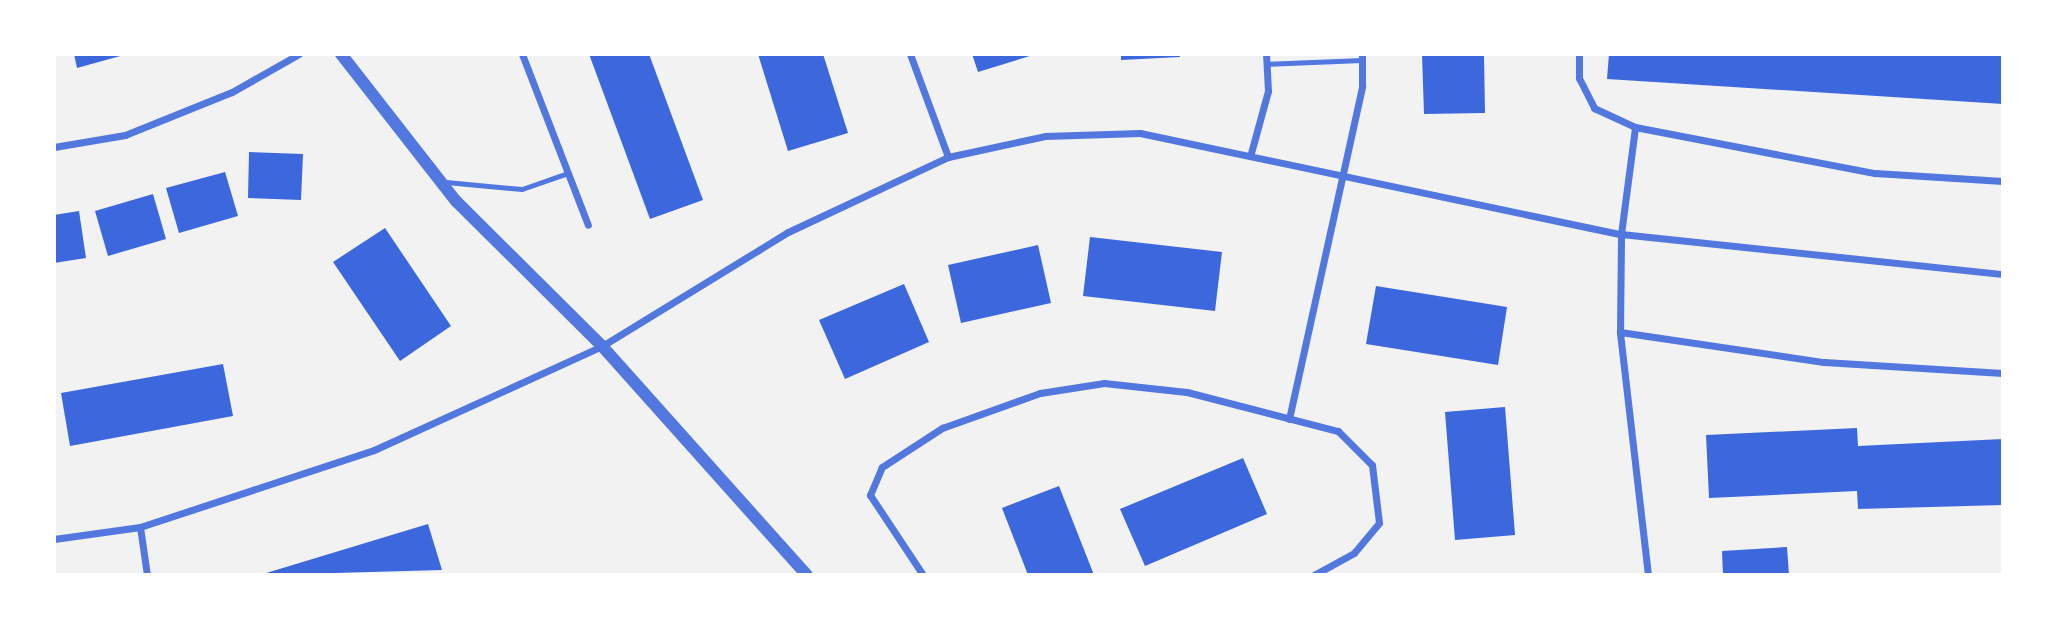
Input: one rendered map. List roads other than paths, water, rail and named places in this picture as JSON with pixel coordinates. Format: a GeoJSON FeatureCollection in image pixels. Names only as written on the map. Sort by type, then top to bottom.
{"type":"FeatureCollection","features":[{"type":"Feature","properties":{"kind":"street"},"geometry":{"type":"LineString","coordinates":[[54,147],[125,135],[232,92],[299,54]]}},
{"type":"Feature","properties":{"kind":"street"},"geometry":{"type":"LineString","coordinates":[[341,54],[441,181],[602,346],[807,575]]}},
{"type":"Feature","properties":{"kind":"street"},"geometry":{"type":"LineString","coordinates":[[522,54],[588,225]]}},
{"type":"Feature","properties":{"kind":"street"},"geometry":{"type":"LineString","coordinates":[[910,54],[948,157]]}},
{"type":"Feature","properties":{"kind":"street"},"geometry":{"type":"LineString","coordinates":[[1251,153],[1268,91],[1266,54]]}},
{"type":"Feature","properties":{"kind":"street"},"geometry":{"type":"LineString","coordinates":[[1579,54],[1579,78],[1594,108],[1635,127],[1875,173],[2003,181]]}},
{"type":"Feature","properties":{"kind":"street"},"geometry":{"type":"LineString","coordinates":[[1289,419],[1344,174],[1362,57]]}},
{"type":"Feature","properties":{"kind":"street"},"geometry":{"type":"LineString","coordinates":[[1635,127],[1621,234],[1620,332],[1648,575]]}},
{"type":"Feature","properties":{"kind":"street"},"geometry":{"type":"LineString","coordinates":[[54,540],[140,527],[374,450],[602,346],[788,232],[948,157],[1045,136],[1140,133],[1251,153],[1482,209],[1621,234],[2003,274]]}},
{"type":"Feature","properties":{"kind":"street"},"geometry":{"type":"LineString","coordinates":[[1620,332],[1825,362],[2003,373]]}},
{"type":"Feature","properties":{"kind":"street"},"geometry":{"type":"LineString","coordinates":[[923,575],[870,495],[882,467],[942,428],[1040,393],[1104,383],[1186,392],[1338,430],[1372,466],[1379,523],[1354,553],[1314,575]]}},
{"type":"Feature","properties":{"kind":"street"},"geometry":{"type":"LineString","coordinates":[[140,527],[147,575]]}},
{"type":"Feature","properties":{"kind":"lane"},"geometry":{"type":"LineString","coordinates":[[1266,64],[1362,57]]}},
{"type":"Feature","properties":{"kind":"lane"},"geometry":{"type":"LineString","coordinates":[[441,181],[523,189],[568,173]]}}]}
